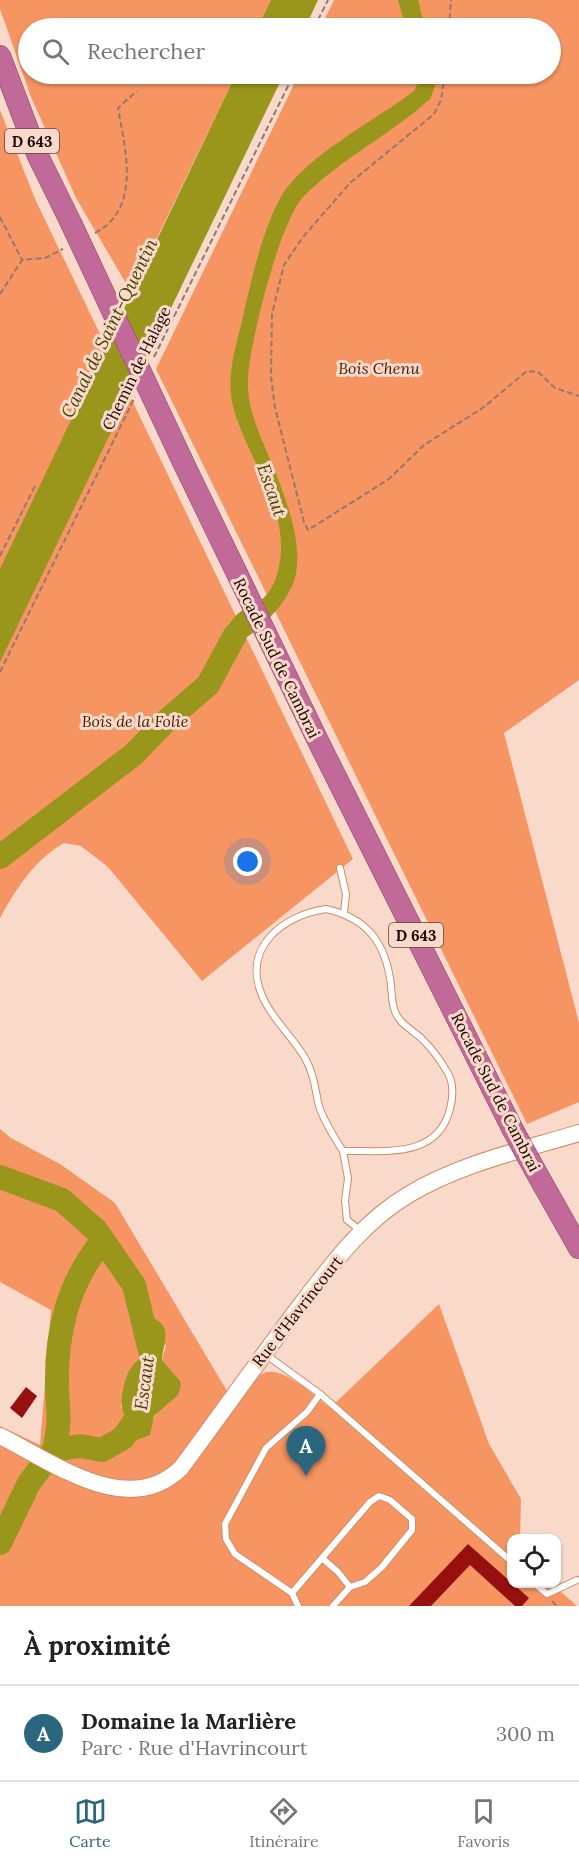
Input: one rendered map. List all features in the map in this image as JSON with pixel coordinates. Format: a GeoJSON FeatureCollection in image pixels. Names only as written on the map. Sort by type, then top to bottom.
{"type":"FeatureCollection","features":[{"type":"Feature","properties":{"kind":"highway","name":"Rocade Sud de Cambrai"},"geometry":{"type":"LineString","coordinates":[[0,56],[38,156],[319,743],[512,1128],[579,1248]]}},
{"type":"Feature","properties":{"kind":"street","name":"Rue d'Havrincourt"},"geometry":{"type":"LineString","coordinates":[[0,1436],[71,1471],[119,1490],[147,1488],[166,1479],[181,1468],[265,1353],[361,1231],[398,1201],[428,1184],[468,1168],[579,1133]]}},
{"type":"Feature","properties":{"kind":"lane"},"geometry":{"type":"LineString","coordinates":[[340,868],[346,894],[344,913]]}},
{"type":"Feature","properties":{"kind":"lane"},"geometry":{"type":"LineString","coordinates":[[343,1151],[388,1153],[410,1150],[424,1143],[438,1134],[447,1119],[453,1095],[448,1072],[426,1042],[399,1020],[393,1006],[389,972],[382,947],[364,925],[344,913],[326,909],[304,912],[271,934],[259,955],[256,977],[262,995],[304,1056],[314,1076],[320,1107],[329,1129],[343,1151],[348,1178],[345,1201],[347,1220],[361,1231]]}},
{"type":"Feature","properties":{"kind":"lane"},"geometry":{"type":"LineString","coordinates":[[265,1353],[320,1394],[507,1558]]}},
{"type":"Feature","properties":{"kind":"lane"},"geometry":{"type":"LineString","coordinates":[[298,1606],[292,1593],[235,1554],[226,1539],[225,1524],[266,1448],[307,1412],[320,1394]]}},
{"type":"Feature","properties":{"kind":"lane"},"geometry":{"type":"LineString","coordinates":[[292,1593],[370,1502],[379,1496],[390,1500],[412,1519],[412,1530],[382,1567],[365,1582],[350,1587],[333,1606]]}},
{"type":"Feature","properties":{"kind":"lane"},"geometry":{"type":"LineString","coordinates":[[322,1558],[350,1587]]}},
{"type":"Feature","properties":{"kind":"lane"},"geometry":{"type":"LineString","coordinates":[[561,1587],[577,1580]]}},
{"type":"Feature","properties":{"kind":"lane"},"geometry":{"type":"LineString","coordinates":[[540,1588],[547,1594],[560,1588]]}},
{"type":"Feature","properties":{"kind":"path"},"geometry":{"type":"LineString","coordinates":[[319,18],[328,0]]}},
{"type":"Feature","properties":{"kind":"path"},"geometry":{"type":"LineString","coordinates":[[450,18],[451,0]]}},
{"type":"Feature","properties":{"kind":"path","name":"Chemin de Halage"},"geometry":{"type":"LineString","coordinates":[[153,358],[289,84]]}},
{"type":"Feature","properties":{"kind":"path"},"geometry":{"type":"LineString","coordinates":[[443,84],[441,100],[434,114],[350,183],[303,237],[284,265],[272,314],[271,377],[275,408],[304,522],[308,530],[389,478],[424,445],[484,407],[527,371],[538,372],[555,388],[579,396]]}},
{"type":"Feature","properties":{"kind":"path"},"geometry":{"type":"LineString","coordinates":[[93,234],[102,229],[121,209],[129,165],[118,108],[137,91]]}},
{"type":"Feature","properties":{"kind":"path"},"geometry":{"type":"LineString","coordinates":[[0,217],[22,260]]}},
{"type":"Feature","properties":{"kind":"path"},"geometry":{"type":"LineString","coordinates":[[22,260],[45,258],[64,248]]}},
{"type":"Feature","properties":{"kind":"path"},"geometry":{"type":"LineString","coordinates":[[0,294],[22,260]]}},
{"type":"Feature","properties":{"kind":"path","name":"Chemin de Halage"},"geometry":{"type":"LineString","coordinates":[[0,672],[139,389]]}},
{"type":"Feature","properties":{"kind":"path"},"geometry":{"type":"LineString","coordinates":[[0,556],[35,486]]}},
{"type":"Feature","properties":{"kind":"green space"},"geometry":{"type":"Polygon","coordinates":[[[0,0],[271,0],[262,18],[18,18],[18,60],[0,9],[0,0]]]}},
{"type":"Feature","properties":{"kind":"green space","name":"Bois Chenu"},"geometry":{"type":"Polygon","coordinates":[[[334,0],[579,0],[579,680],[504,733],[579,1023],[579,1102],[527,1124],[156,369],[294,84],[561,84],[561,18],[325,18],[334,0]]]}},
{"type":"Feature","properties":{"kind":"green space"},"geometry":{"type":"Polygon","coordinates":[[[26,84],[231,84],[131,292],[76,198],[26,84]]]}},
{"type":"Feature","properties":{"kind":"green space","name":"Bois de la Folie"},"geometry":{"type":"Polygon","coordinates":[[[0,110],[35,199],[353,859],[202,981],[108,867],[81,846],[64,843],[44,857],[20,886],[0,918],[0,110]]]}},
{"type":"Feature","properties":{"kind":"green space"},"geometry":{"type":"Polygon","coordinates":[[[0,1129],[11,1138],[60,1164],[115,1203],[236,1406],[254,1380],[270,1372],[279,1373],[298,1383],[330,1408],[439,1304],[489,1444],[521,1499],[520,1534],[507,1534],[507,1588],[557,1588],[577,1606],[0,1606],[0,1426],[40,1445],[51,1310],[0,1282],[0,1129]],[[142,1343],[141,1357],[129,1372],[126,1380],[121,1407],[128,1417],[121,1428],[151,1430],[154,1417],[178,1393],[181,1387],[162,1360],[166,1345],[142,1343]]]}},
{"type":"Feature","properties":{"kind":"water"},"geometry":{"type":"Polygon","coordinates":[[[271,0],[318,0],[310,18],[262,18],[271,0]]]}},
{"type":"Feature","properties":{"kind":"water"},"geometry":{"type":"Polygon","coordinates":[[[398,0],[418,0],[422,18],[403,18],[398,0]]]}},
{"type":"Feature","properties":{"kind":"water"},"geometry":{"type":"Polygon","coordinates":[[[231,84],[279,84],[0,662],[0,569],[231,84]]]}},
{"type":"Feature","properties":{"kind":"water"},"geometry":{"type":"Polygon","coordinates":[[[418,84],[435,84],[430,99],[415,112],[334,170],[304,196],[285,229],[276,255],[254,337],[248,389],[255,422],[291,516],[297,555],[296,574],[290,591],[280,606],[237,646],[229,668],[212,658],[217,646],[236,616],[264,598],[271,589],[280,561],[281,541],[273,502],[240,428],[230,388],[234,354],[263,240],[282,195],[293,180],[325,152],[414,91],[418,84]]]}},
{"type":"Feature","properties":{"kind":"water"},"geometry":{"type":"Polygon","coordinates":[[[151,1317],[163,1325],[166,1336],[162,1360],[180,1381],[181,1387],[178,1395],[154,1416],[150,1435],[131,1442],[124,1440],[121,1434],[128,1418],[123,1410],[123,1392],[128,1372],[144,1351],[141,1336],[145,1318],[151,1317]]]}},
{"type":"Feature","properties":{"kind":"building"},"geometry":{"type":"Polygon","coordinates":[[[26,1387],[37,1396],[22,1418],[10,1408],[26,1387]]]}},
{"type":"Feature","properties":{"kind":"building"},"geometry":{"type":"Polygon","coordinates":[[[468,1544],[507,1579],[507,1588],[518,1588],[529,1598],[522,1606],[515,1606],[470,1565],[431,1606],[409,1606],[468,1544]]]}},
{"type":"Feature","properties":{"kind":"waterway","name":"Escaut"},"geometry":{"type":"LineString","coordinates":[[0,857],[134,754],[165,722],[208,685],[235,635]]}},
{"type":"Feature","properties":{"kind":"waterway","name":"Escaut"},"geometry":{"type":"LineString","coordinates":[[0,1177],[62,1200],[96,1230],[134,1285],[150,1351]]}},
{"type":"Feature","properties":{"kind":"waterway"},"geometry":{"type":"LineString","coordinates":[[54,1450],[58,1425],[57,1366],[66,1308],[81,1273],[103,1240]]}},
{"type":"Feature","properties":{"kind":"waterway","name":"Escaut"},"geometry":{"type":"LineString","coordinates":[[0,1543],[29,1483],[54,1450],[80,1446],[102,1450],[123,1438],[141,1412]]}},
{"type":"Feature","properties":{"kind":"place","name":"Domaine la Marlière"},"geometry":{"type":"Point","coordinates":[306,1476]}},
{"type":"Feature","properties":{"kind":"water label","name":"Canal de Saint-Quentin"},"geometry":{"type":"Point","coordinates":[109,328]}}]}
